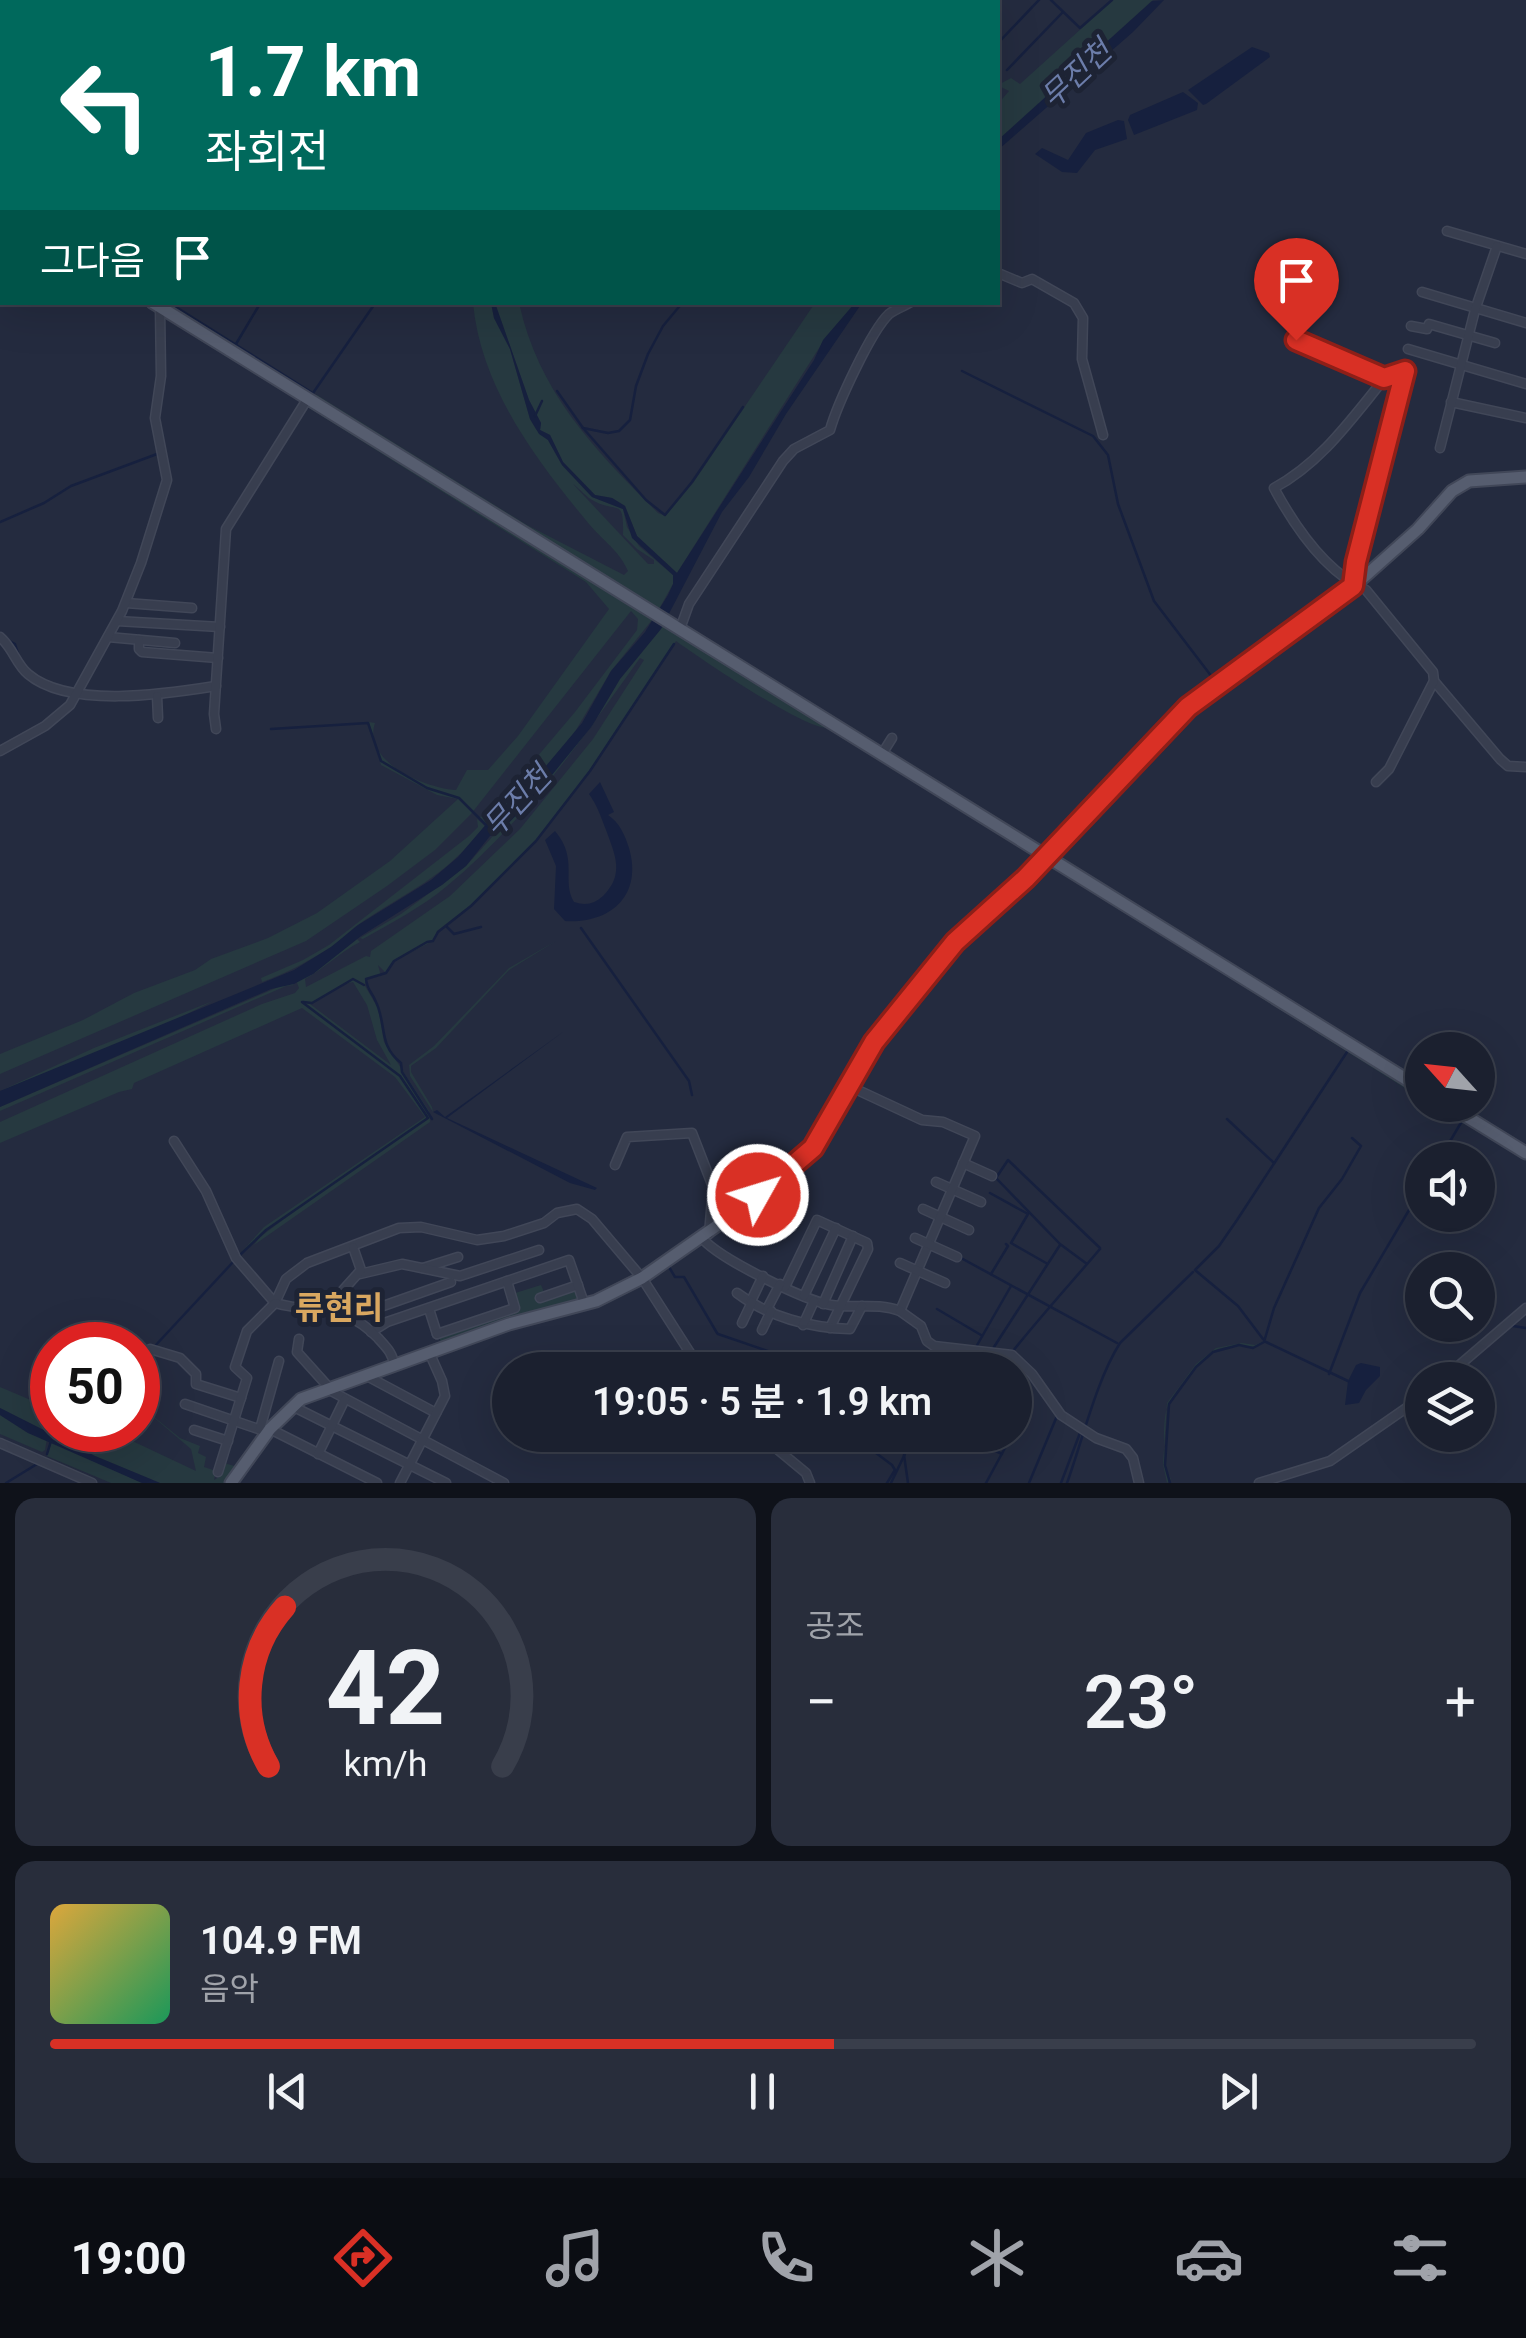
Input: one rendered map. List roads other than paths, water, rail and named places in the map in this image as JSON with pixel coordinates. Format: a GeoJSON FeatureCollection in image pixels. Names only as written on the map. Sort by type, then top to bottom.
{"type":"FeatureCollection","features":[{"type":"Feature","properties":{"kind":"main road"},"geometry":{"type":"LineString","coordinates":[[156,305],[1405,1078]]}},
{"type":"Feature","properties":{"kind":"main road"},"geometry":{"type":"LineString","coordinates":[[230,1483],[266,1430],[292,1406],[365,1374],[532,1316],[584,1303],[642,1278],[705,1236],[804,1158],[819,1140],[874,1042],[955,942],[1046,855],[1188,707],[1353,586],[1418,528],[1452,491],[1470,481],[1526,477]]}},
{"type":"Feature","properties":{"kind":"main road"},"geometry":{"type":"LineString","coordinates":[[1475,1122],[1526,1154]]}},
{"type":"Feature","properties":{"kind":"street"},"geometry":{"type":"LineString","coordinates":[[1447,232],[1526,254]]}},
{"type":"Feature","properties":{"kind":"street"},"geometry":{"type":"LineString","coordinates":[[1440,448],[1468,335],[1497,246]]}},
{"type":"Feature","properties":{"kind":"street"},"geometry":{"type":"LineString","coordinates":[[1000,274],[1022,282],[1032,279],[1074,302],[1083,318],[1082,359],[1103,434]]}},
{"type":"Feature","properties":{"kind":"street"},"geometry":{"type":"LineString","coordinates":[[1422,292],[1526,323]]}},
{"type":"Feature","properties":{"kind":"street"},"geometry":{"type":"LineString","coordinates":[[0,750],[60,716],[78,693],[126,603],[167,480],[155,418],[161,376],[156,305]]}},
{"type":"Feature","properties":{"kind":"street"},"geometry":{"type":"LineString","coordinates":[[677,627],[782,462],[794,449],[830,430],[838,401],[854,378],[867,346],[889,314],[906,305]]}},
{"type":"Feature","properties":{"kind":"street"},"geometry":{"type":"LineString","coordinates":[[1411,326],[1428,329],[1430,324],[1496,343]]}},
{"type":"Feature","properties":{"kind":"street"},"geometry":{"type":"LineString","coordinates":[[1296,340],[1384,378]]}},
{"type":"Feature","properties":{"kind":"street"},"geometry":{"type":"LineString","coordinates":[[1408,349],[1526,384]]}},
{"type":"Feature","properties":{"kind":"street"},"geometry":{"type":"LineString","coordinates":[[1353,586],[1405,371],[1384,378],[1332,444],[1290,480],[1274,488],[1298,530],[1353,586],[1366,590],[1433,672],[1434,681],[1500,759],[1508,766],[1526,767]]}},
{"type":"Feature","properties":{"kind":"street"},"geometry":{"type":"LineString","coordinates":[[216,730],[226,529],[308,398]]}},
{"type":"Feature","properties":{"kind":"street"},"geometry":{"type":"LineString","coordinates":[[1451,402],[1474,410],[1526,418]]}},
{"type":"Feature","properties":{"kind":"street"},"geometry":{"type":"LineString","coordinates":[[126,603],[192,608]]}},
{"type":"Feature","properties":{"kind":"street"},"geometry":{"type":"LineString","coordinates":[[117,621],[220,628]]}},
{"type":"Feature","properties":{"kind":"street"},"geometry":{"type":"LineString","coordinates":[[108,637],[175,643]]}},
{"type":"Feature","properties":{"kind":"street"},"geometry":{"type":"LineString","coordinates":[[0,638],[14,650],[28,674],[54,688],[78,693],[157,696],[216,686]]}},
{"type":"Feature","properties":{"kind":"street"},"geometry":{"type":"LineString","coordinates":[[139,640],[142,652],[218,658]]}},
{"type":"Feature","properties":{"kind":"street"},"geometry":{"type":"LineString","coordinates":[[1376,782],[1388,769],[1434,681]]}},
{"type":"Feature","properties":{"kind":"street"},"geometry":{"type":"LineString","coordinates":[[157,696],[158,718]]}},
{"type":"Feature","properties":{"kind":"street"},"geometry":{"type":"LineString","coordinates":[[882,754],[892,738]]}},
{"type":"Feature","properties":{"kind":"street"},"geometry":{"type":"LineString","coordinates":[[848,1086],[922,1120],[936,1120],[975,1136],[900,1311]]}},
{"type":"Feature","properties":{"kind":"street"},"geometry":{"type":"LineString","coordinates":[[615,1165],[626,1138],[692,1133],[713,1186],[705,1236],[720,1254],[819,1302],[880,1305],[900,1311],[920,1326],[926,1340],[934,1346],[1012,1355],[1032,1374],[1056,1411],[1085,1431],[1126,1449],[1139,1483]]}},
{"type":"Feature","properties":{"kind":"street"},"geometry":{"type":"LineString","coordinates":[[174,1141],[202,1185],[237,1259],[274,1303],[338,1311],[352,1317],[393,1356],[394,1365]]}},
{"type":"Feature","properties":{"kind":"street"},"geometry":{"type":"LineString","coordinates":[[962,1163],[992,1176]]}},
{"type":"Feature","properties":{"kind":"street"},"geometry":{"type":"LineString","coordinates":[[936,1182],[980,1202]]}},
{"type":"Feature","properties":{"kind":"street"},"geometry":{"type":"LineString","coordinates":[[218,1472],[247,1378],[235,1367],[244,1336],[274,1303],[281,1286],[296,1270],[410,1226],[470,1240],[493,1238],[577,1209],[592,1219],[642,1278],[689,1352]]}},
{"type":"Feature","properties":{"kind":"street"},"geometry":{"type":"LineString","coordinates":[[923,1209],[969,1230]]}},
{"type":"Feature","properties":{"kind":"street"},"geometry":{"type":"LineString","coordinates":[[762,1330],[817,1220],[867,1243],[868,1249],[830,1328]]}},
{"type":"Feature","properties":{"kind":"street"},"geometry":{"type":"LineString","coordinates":[[804,1296],[836,1228]]}},
{"type":"Feature","properties":{"kind":"street"},"geometry":{"type":"LineString","coordinates":[[804,1324],[853,1236]]}},
{"type":"Feature","properties":{"kind":"street"},"geometry":{"type":"LineString","coordinates":[[916,1238],[957,1257]]}},
{"type":"Feature","properties":{"kind":"street"},"geometry":{"type":"LineString","coordinates":[[353,1246],[360,1274]]}},
{"type":"Feature","properties":{"kind":"street"},"geometry":{"type":"LineString","coordinates":[[338,1311],[336,1298],[360,1274],[402,1264],[460,1276],[538,1250]]}},
{"type":"Feature","properties":{"kind":"street"},"geometry":{"type":"LineString","coordinates":[[423,1268],[458,1257]]}},
{"type":"Feature","properties":{"kind":"street"},"geometry":{"type":"LineString","coordinates":[[371,1332],[387,1322],[570,1260],[584,1303]]}},
{"type":"Feature","properties":{"kind":"street"},"geometry":{"type":"LineString","coordinates":[[900,1263],[945,1283]]}},
{"type":"Feature","properties":{"kind":"street"},"geometry":{"type":"LineString","coordinates":[[742,1323],[764,1276]]}},
{"type":"Feature","properties":{"kind":"street"},"geometry":{"type":"LineString","coordinates":[[437,1334],[515,1308],[507,1282]]}},
{"type":"Feature","properties":{"kind":"street"},"geometry":{"type":"LineString","coordinates":[[352,1317],[446,1284],[447,1302]]}},
{"type":"Feature","properties":{"kind":"street"},"geometry":{"type":"LineString","coordinates":[[540,1298],[578,1285]]}},
{"type":"Feature","properties":{"kind":"street"},"geometry":{"type":"LineString","coordinates":[[737,1292],[804,1324],[830,1328],[852,1327],[862,1306]]}},
{"type":"Feature","properties":{"kind":"street"},"geometry":{"type":"LineString","coordinates":[[400,1483],[445,1391],[429,1308]]}},
{"type":"Feature","properties":{"kind":"street"},"geometry":{"type":"LineString","coordinates":[[1463,1362],[1526,1308]]}},
{"type":"Feature","properties":{"kind":"street"},"geometry":{"type":"LineString","coordinates":[[299,1339],[297,1352],[329,1388],[504,1483]]}},
{"type":"Feature","properties":{"kind":"street"},"geometry":{"type":"LineString","coordinates":[[160,1352],[180,1358],[196,1374],[196,1384],[241,1398]]}},
{"type":"Feature","properties":{"kind":"street"},"geometry":{"type":"LineString","coordinates":[[266,1430],[280,1361]]}},
{"type":"Feature","properties":{"kind":"street"},"geometry":{"type":"LineString","coordinates":[[365,1374],[436,1413]]}},
{"type":"Feature","properties":{"kind":"street"},"geometry":{"type":"LineString","coordinates":[[318,1454],[346,1399]]}},
{"type":"Feature","properties":{"kind":"street"},"geometry":{"type":"LineString","coordinates":[[185,1404],[266,1430],[376,1483]]}},
{"type":"Feature","properties":{"kind":"street"},"geometry":{"type":"LineString","coordinates":[[292,1406],[446,1483]]}},
{"type":"Feature","properties":{"kind":"street"},"geometry":{"type":"LineString","coordinates":[[1259,1483],[1330,1461],[1405,1409]]}},
{"type":"Feature","properties":{"kind":"street"},"geometry":{"type":"LineString","coordinates":[[194,1430],[228,1441]]}},
{"type":"Feature","properties":{"kind":"street"},"geometry":{"type":"LineString","coordinates":[[0,1443],[92,1483]]}},
{"type":"Feature","properties":{"kind":"street"},"geometry":{"type":"LineString","coordinates":[[781,1452],[806,1473],[810,1483]]}},
{"type":"Feature","properties":{"kind":"water","name":"무진천"},"geometry":{"type":"Polygon","coordinates":[[[1164,0],[1000,148],[1000,138],[1152,1],[1164,0]]]}},
{"type":"Feature","properties":{"kind":"water"},"geometry":{"type":"Polygon","coordinates":[[[1252,47],[1269,53],[1270,57],[1206,104],[1188,90],[1252,47]]]}},
{"type":"Feature","properties":{"kind":"water"},"geometry":{"type":"Polygon","coordinates":[[[1183,92],[1198,103],[1197,110],[1134,135],[1130,115],[1183,92]]]}},
{"type":"Feature","properties":{"kind":"water"},"geometry":{"type":"Polygon","coordinates":[[[1124,121],[1127,139],[1095,150],[1077,173],[1062,172],[1035,154],[1042,148],[1068,160],[1086,133],[1124,121]]]}},
{"type":"Feature","properties":{"kind":"water","name":"무진천"},"geometry":{"type":"Polygon","coordinates":[[[491,305],[496,305],[541,423],[540,430],[550,435],[563,462],[595,495],[612,498],[625,506],[637,536],[677,573],[823,340],[853,305],[861,305],[722,512],[661,629],[620,679],[592,726],[534,797],[504,828],[490,836],[466,866],[294,984],[271,989],[0,1107],[0,1091],[294,970],[431,880],[458,857],[488,822],[515,803],[582,723],[611,671],[645,632],[668,595],[673,575],[632,538],[623,509],[592,497],[562,465],[548,440],[539,434],[530,419],[510,349],[491,305]]]}},
{"type":"Feature","properties":{"kind":"water"},"geometry":{"type":"Polygon","coordinates":[[[600,782],[614,812],[608,815],[621,829],[629,848],[631,880],[627,893],[609,912],[596,918],[565,921],[554,909],[556,866],[545,840],[555,831],[562,841],[574,902],[590,904],[603,896],[614,880],[616,864],[589,794],[600,782]]]}},
{"type":"Feature","properties":{"kind":"water"},"geometry":{"type":"Polygon","coordinates":[[[563,1032],[447,1118],[595,1190],[570,1183],[433,1112],[437,1110],[445,1117],[563,1032]]]}},
{"type":"Feature","properties":{"kind":"water"},"geometry":{"type":"Polygon","coordinates":[[[1361,1363],[1380,1367],[1380,1376],[1359,1403],[1345,1405],[1348,1381],[1361,1363]]]}},
{"type":"Feature","properties":{"kind":"water"},"geometry":{"type":"Polygon","coordinates":[[[0,1408],[30,1423],[30,1434],[28,1433],[0,1415],[0,1408]]]}},
{"type":"Feature","properties":{"kind":"water"},"geometry":{"type":"Polygon","coordinates":[[[71,1452],[87,1452],[160,1483],[142,1483],[71,1452]]]}},
{"type":"Feature","properties":{"kind":"waterway"},"geometry":{"type":"LineString","coordinates":[[1000,41],[1039,0]]}},
{"type":"Feature","properties":{"kind":"waterway","name":"무진천"},"geometry":{"type":"LineString","coordinates":[[1051,0],[1080,28],[1112,0]]}},
{"type":"Feature","properties":{"kind":"waterway"},"geometry":{"type":"LineString","coordinates":[[1007,70],[1062,13]]}},
{"type":"Feature","properties":{"kind":"waterway"},"geometry":{"type":"LineString","coordinates":[[173,305],[311,392]]}},
{"type":"Feature","properties":{"kind":"waterway"},"geometry":{"type":"LineString","coordinates":[[236,344],[259,305]]}},
{"type":"Feature","properties":{"kind":"waterway"},"geometry":{"type":"LineString","coordinates":[[313,393],[374,305]]}},
{"type":"Feature","properties":{"kind":"waterway"},"geometry":{"type":"LineString","coordinates":[[557,391],[583,428],[619,431],[630,420],[636,386],[648,354],[680,305]]}},
{"type":"Feature","properties":{"kind":"waterway"},"geometry":{"type":"LineString","coordinates":[[962,371],[1093,436],[1108,455],[1118,504],[1154,601],[1212,677]]}},
{"type":"Feature","properties":{"kind":"waterway"},"geometry":{"type":"LineString","coordinates":[[535,416],[542,401]]}},
{"type":"Feature","properties":{"kind":"waterway"},"geometry":{"type":"LineString","coordinates":[[583,428],[646,500],[665,515],[743,407]]}},
{"type":"Feature","properties":{"kind":"waterway"},"geometry":{"type":"LineString","coordinates":[[0,522],[71,486],[157,454]]}},
{"type":"Feature","properties":{"kind":"waterway"},"geometry":{"type":"LineString","coordinates":[[6,639],[15,644],[20,660]]}},
{"type":"Feature","properties":{"kind":"waterway"},"geometry":{"type":"LineString","coordinates":[[432,1119],[389,1049],[366,979],[386,973],[394,961],[433,941],[536,841],[590,771],[674,644]]}},
{"type":"Feature","properties":{"kind":"waterway","name":"무진천"},"geometry":{"type":"LineString","coordinates":[[271,729],[368,723],[381,761],[427,788],[459,798],[486,825]]}},
{"type":"Feature","properties":{"kind":"waterway"},"geometry":{"type":"LineString","coordinates":[[447,927],[454,934],[481,927]]}},
{"type":"Feature","properties":{"kind":"waterway"},"geometry":{"type":"LineString","coordinates":[[581,928],[689,1081],[692,1095]]}},
{"type":"Feature","properties":{"kind":"waterway"},"geometry":{"type":"LineString","coordinates":[[303,1002],[312,1003],[353,979],[364,985]]}},
{"type":"Feature","properties":{"kind":"waterway"},"geometry":{"type":"LineString","coordinates":[[240,1255],[266,1230],[428,1118],[400,1076],[302,1002]]}},
{"type":"Feature","properties":{"kind":"waterway"},"geometry":{"type":"LineString","coordinates":[[1263,1339],[1238,1306],[1195,1270],[1219,1246],[1347,1052]]}},
{"type":"Feature","properties":{"kind":"waterway"},"geometry":{"type":"LineString","coordinates":[[1227,1119],[1274,1163]]}},
{"type":"Feature","properties":{"kind":"waterway"},"geometry":{"type":"LineString","coordinates":[[1450,1142],[1461,1122]]}},
{"type":"Feature","properties":{"kind":"waterway"},"geometry":{"type":"LineString","coordinates":[[1170,1483],[1165,1465],[1169,1404],[1196,1367],[1213,1352],[1239,1345],[1253,1348],[1264,1342],[1274,1308],[1319,1208],[1361,1146],[1352,1138]]}},
{"type":"Feature","properties":{"kind":"waterway"},"geometry":{"type":"LineString","coordinates":[[989,1349],[1013,1351],[1100,1249],[1008,1160],[996,1178],[1060,1244],[1087,1264]]}},
{"type":"Feature","properties":{"kind":"waterway"},"geometry":{"type":"LineString","coordinates":[[990,1193],[1028,1214],[1011,1243],[1046,1263]]}},
{"type":"Feature","properties":{"kind":"waterway"},"geometry":{"type":"LineString","coordinates":[[1329,1374],[1360,1293],[1405,1217]]}},
{"type":"Feature","properties":{"kind":"waterway"},"geometry":{"type":"LineString","coordinates":[[991,1274],[1006,1244]]}},
{"type":"Feature","properties":{"kind":"waterway"},"geometry":{"type":"LineString","coordinates":[[994,1347],[1060,1245]]}},
{"type":"Feature","properties":{"kind":"waterway"},"geometry":{"type":"LineString","coordinates":[[961,1258],[1117,1343]]}},
{"type":"Feature","properties":{"kind":"waterway"},"geometry":{"type":"LineString","coordinates":[[160,1341],[234,1261]]}},
{"type":"Feature","properties":{"kind":"waterway"},"geometry":{"type":"LineString","coordinates":[[669,1267],[675,1277],[684,1277],[717,1333]]}},
{"type":"Feature","properties":{"kind":"waterway"},"geometry":{"type":"LineString","coordinates":[[1067,1483],[1111,1358],[1120,1343],[1193,1272]]}},
{"type":"Feature","properties":{"kind":"waterway"},"geometry":{"type":"LineString","coordinates":[[976,1347],[1011,1286]]}},
{"type":"Feature","properties":{"kind":"waterway"},"geometry":{"type":"LineString","coordinates":[[937,1309],[981,1335]]}},
{"type":"Feature","properties":{"kind":"waterway"},"geometry":{"type":"LineString","coordinates":[[1513,1326],[1526,1328]]}},
{"type":"Feature","properties":{"kind":"waterway"},"geometry":{"type":"LineString","coordinates":[[718,1334],[770,1352]]}},
{"type":"Feature","properties":{"kind":"waterway"},"geometry":{"type":"LineString","coordinates":[[1266,1342],[1348,1381]]}},
{"type":"Feature","properties":{"kind":"waterway"},"geometry":{"type":"LineString","coordinates":[[1029,1483],[1057,1416]]}},
{"type":"Feature","properties":{"kind":"waterway"},"geometry":{"type":"LineString","coordinates":[[1061,1483],[1080,1433]]}},
{"type":"Feature","properties":{"kind":"waterway"},"geometry":{"type":"LineString","coordinates":[[875,1452],[895,1470],[887,1483]]}},
{"type":"Feature","properties":{"kind":"waterway"},"geometry":{"type":"LineString","coordinates":[[891,1483],[906,1452]]}},
{"type":"Feature","properties":{"kind":"waterway"},"geometry":{"type":"LineString","coordinates":[[998,1452],[1002,1454]]}},
{"type":"Feature","properties":{"kind":"waterway"},"geometry":{"type":"LineString","coordinates":[[986,1483],[1003,1452]]}},
{"type":"Feature","properties":{"kind":"waterway"},"geometry":{"type":"LineString","coordinates":[[904,1455],[908,1483]]}},
{"type":"Feature","properties":{"kind":"waterway"},"geometry":{"type":"LineString","coordinates":[[6,1483],[37,1464]]}},
{"type":"Feature","properties":{"kind":"district","name":"류현리"},"geometry":{"type":"Point","coordinates":[339,1308]}}]}
